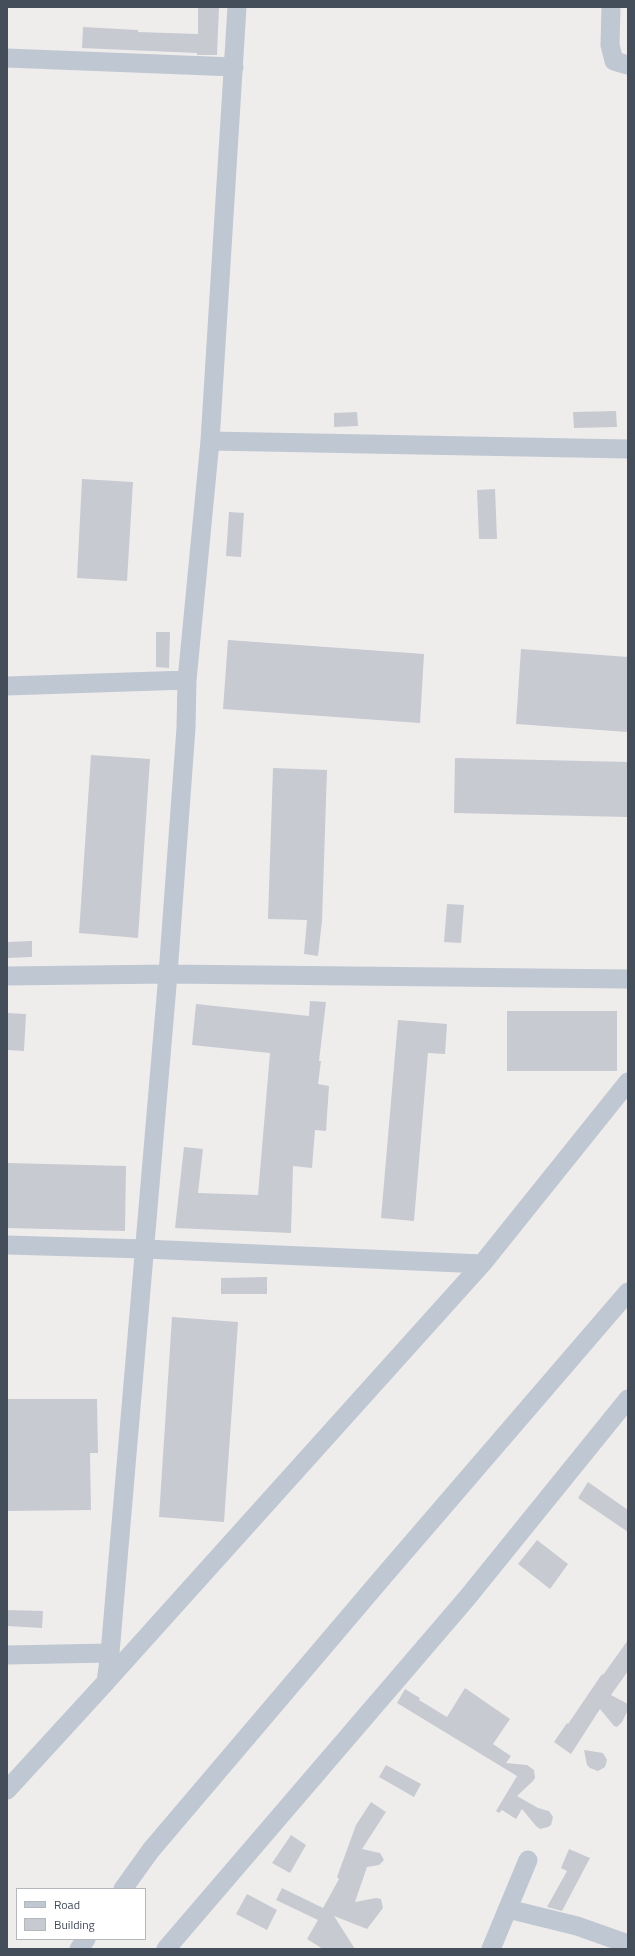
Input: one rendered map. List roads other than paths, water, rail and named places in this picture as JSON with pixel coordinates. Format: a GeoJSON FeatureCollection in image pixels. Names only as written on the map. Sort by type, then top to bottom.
{"type":"FeatureCollection","features":[{"type":"Feature","properties":{"kind":"street"},"geometry":{"type":"LineString","coordinates":[[106,1682],[110,1654],[168,974],[186,728],[187,680],[210,441],[237,7]]}},
{"type":"Feature","properties":{"kind":"street"},"geometry":{"type":"LineString","coordinates":[[611,7],[610,45],[614,61],[628,65]]}},
{"type":"Feature","properties":{"kind":"street"},"geometry":{"type":"LineString","coordinates":[[7,58],[234,67]]}},
{"type":"Feature","properties":{"kind":"street"},"geometry":{"type":"LineString","coordinates":[[210,441],[628,449]]}},
{"type":"Feature","properties":{"kind":"street"},"geometry":{"type":"LineString","coordinates":[[7,686],[187,680]]}},
{"type":"Feature","properties":{"kind":"street"},"geometry":{"type":"LineString","coordinates":[[7,976],[168,974],[628,979]]}},
{"type":"Feature","properties":{"kind":"street"},"geometry":{"type":"LineString","coordinates":[[7,1790],[482,1264],[628,1082]]}},
{"type":"Feature","properties":{"kind":"street"},"geometry":{"type":"LineString","coordinates":[[7,1245],[145,1249],[482,1264]]}},
{"type":"Feature","properties":{"kind":"street"},"geometry":{"type":"LineString","coordinates":[[124,1888],[151,1850],[628,1292]]}},
{"type":"Feature","properties":{"kind":"street"},"geometry":{"type":"LineString","coordinates":[[166,1949],[467,1598],[628,1399]]}},
{"type":"Feature","properties":{"kind":"street"},"geometry":{"type":"LineString","coordinates":[[7,1655],[110,1654]]}},
{"type":"Feature","properties":{"kind":"street"},"geometry":{"type":"LineString","coordinates":[[491,1949],[528,1860]]}},
{"type":"Feature","properties":{"kind":"street"},"geometry":{"type":"LineString","coordinates":[[508,1909],[583,1928],[628,1944]]}},
{"type":"Feature","properties":{"kind":"street"},"geometry":{"type":"LineString","coordinates":[[79,1949],[85,1940]]}}]}
